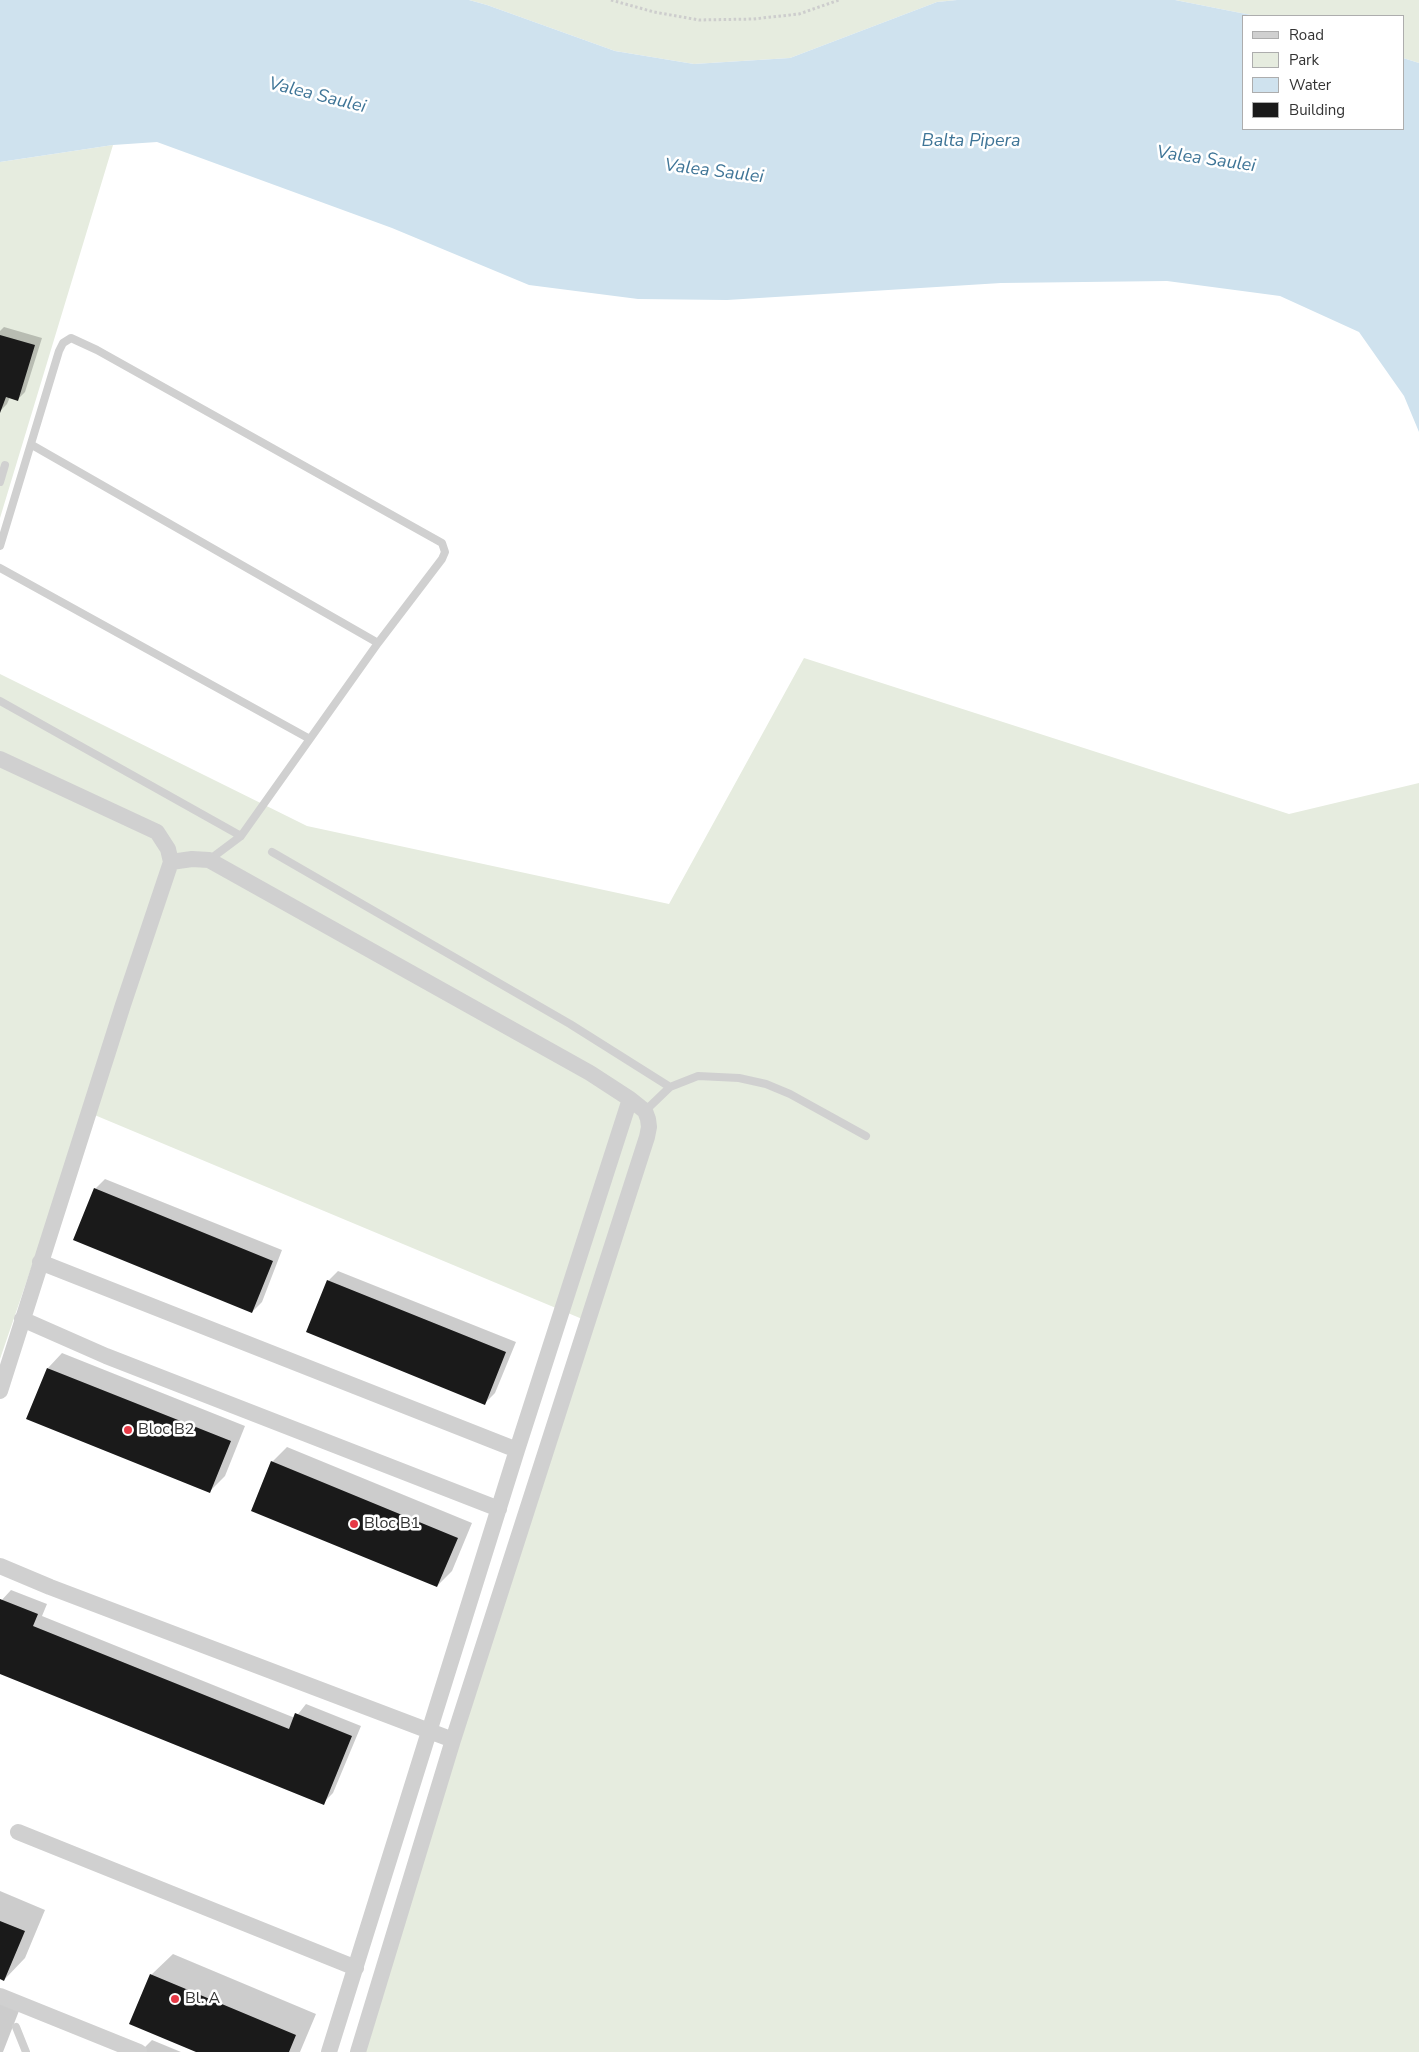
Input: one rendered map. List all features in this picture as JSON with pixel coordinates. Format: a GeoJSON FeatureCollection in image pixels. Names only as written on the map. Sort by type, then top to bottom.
{"type":"FeatureCollection","features":[{"type":"Feature","properties":{"kind":"street"},"geometry":{"type":"LineString","coordinates":[[0,759],[157,832],[168,849],[171,862],[40,1262],[0,1391]]}},
{"type":"Feature","properties":{"kind":"street"},"geometry":{"type":"LineString","coordinates":[[171,862],[192,859],[209,860],[590,1073],[645,1111],[649,1127],[453,1740],[358,2052]]}},
{"type":"Feature","properties":{"kind":"street"},"geometry":{"type":"LineString","coordinates":[[329,2052],[517,1450],[630,1099]]}},
{"type":"Feature","properties":{"kind":"street"},"geometry":{"type":"LineString","coordinates":[[40,1262],[517,1450]]}},
{"type":"Feature","properties":{"kind":"street"},"geometry":{"type":"LineString","coordinates":[[22,1318],[106,1356],[499,1509]]}},
{"type":"Feature","properties":{"kind":"street"},"geometry":{"type":"LineString","coordinates":[[0,1566],[50,1587],[453,1740]]}},
{"type":"Feature","properties":{"kind":"street"},"geometry":{"type":"LineString","coordinates":[[400,1824],[425,1832]]}},
{"type":"Feature","properties":{"kind":"street"},"geometry":{"type":"LineString","coordinates":[[18,1832],[356,1968]]}},
{"type":"Feature","properties":{"kind":"street"},"geometry":{"type":"LineString","coordinates":[[0,1996],[132,2051]]}},
{"type":"Feature","properties":{"kind":"lane"},"geometry":{"type":"LineString","coordinates":[[0,546],[59,351],[63,342],[70,338],[97,350],[442,543],[445,552],[442,559],[308,738],[241,836],[209,860]]}},
{"type":"Feature","properties":{"kind":"lane"},"geometry":{"type":"LineString","coordinates":[[32,445],[378,643]]}},
{"type":"Feature","properties":{"kind":"lane"},"geometry":{"type":"LineString","coordinates":[[0,482],[6,465]]}},
{"type":"Feature","properties":{"kind":"lane"},"geometry":{"type":"LineString","coordinates":[[0,568],[308,738]]}},
{"type":"Feature","properties":{"kind":"lane"},"geometry":{"type":"LineString","coordinates":[[0,701],[241,836]]}},
{"type":"Feature","properties":{"kind":"lane"},"geometry":{"type":"LineString","coordinates":[[272,852],[570,1024],[670,1087]]}},
{"type":"Feature","properties":{"kind":"lane"},"geometry":{"type":"LineString","coordinates":[[645,1111],[670,1087],[698,1076],[739,1078],[766,1084],[790,1094],[866,1136]]}},
{"type":"Feature","properties":{"kind":"lane"},"geometry":{"type":"LineString","coordinates":[[16,2027],[26,2052]]}},
{"type":"Feature","properties":{"kind":"path"},"geometry":{"type":"LineString","coordinates":[[611,0],[654,12],[699,20],[753,19],[799,14],[838,0]]}},
{"type":"Feature","properties":{"kind":"green space"},"geometry":{"type":"Polygon","coordinates":[[[469,0],[957,0],[937,2],[790,58],[694,64],[615,51],[469,0]]]}},
{"type":"Feature","properties":{"kind":"green space"},"geometry":{"type":"Polygon","coordinates":[[[1175,0],[1419,0],[1419,63],[1404,58],[1404,15],[1251,15],[1175,0]]]}},
{"type":"Feature","properties":{"kind":"green space"},"geometry":{"type":"Polygon","coordinates":[[[113,145],[0,518],[0,162],[113,145]]]}},
{"type":"Feature","properties":{"kind":"green space"},"geometry":{"type":"Polygon","coordinates":[[[804,658],[1289,814],[1419,783],[1419,2052],[352,2052],[587,1321],[85,1111],[0,1359],[0,674],[307,826],[669,904],[804,658]]]}},
{"type":"Feature","properties":{"kind":"water","name":"Balta Pipera"},"geometry":{"type":"Polygon","coordinates":[[[0,0],[469,0],[615,51],[694,64],[790,58],[937,2],[957,0],[1175,0],[1251,15],[1242,15],[1242,130],[1404,130],[1404,58],[1419,63],[1419,432],[1404,396],[1359,332],[1280,296],[1167,281],[1001,283],[727,300],[638,299],[529,285],[392,228],[157,142],[113,145],[0,162],[0,0]]]}},
{"type":"Feature","properties":{"kind":"building"},"geometry":{"type":"Polygon","coordinates":[[[0,335],[35,345],[18,401],[6,397],[0,413],[0,335]]]}},
{"type":"Feature","properties":{"kind":"building"},"geometry":{"type":"Polygon","coordinates":[[[94,1188],[273,1261],[252,1313],[73,1240],[94,1188]]]}},
{"type":"Feature","properties":{"kind":"building"},"geometry":{"type":"Polygon","coordinates":[[[327,1280],[506,1352],[485,1405],[306,1332],[327,1280]]]}},
{"type":"Feature","properties":{"kind":"building","name":"Bloc B2"},"geometry":{"type":"Polygon","coordinates":[[[47,1368],[231,1441],[210,1493],[26,1419],[47,1368]]]}},
{"type":"Feature","properties":{"kind":"building","name":"Bloc B1"},"geometry":{"type":"Polygon","coordinates":[[[271,1461],[458,1538],[437,1587],[251,1511],[271,1461]]]}},
{"type":"Feature","properties":{"kind":"building"},"geometry":{"type":"Polygon","coordinates":[[[0,1599],[38,1614],[33,1626],[289,1729],[295,1713],[352,1736],[324,1805],[0,1674],[0,1599]]]}},
{"type":"Feature","properties":{"kind":"building"},"geometry":{"type":"Polygon","coordinates":[[[0,1921],[25,1931],[4,1981],[0,1979],[0,1921]]]}},
{"type":"Feature","properties":{"kind":"building","name":"Bl. A"},"geometry":{"type":"Polygon","coordinates":[[[150,1974],[296,2035],[289,2052],[196,2052],[129,2024],[150,1974]]]}},
{"type":"Feature","properties":{"kind":"place","name":"Bloc B2"},"geometry":{"type":"Point","coordinates":[128,1430]}},
{"type":"Feature","properties":{"kind":"place","name":"Bloc B1"},"geometry":{"type":"Point","coordinates":[354,1524]}},
{"type":"Feature","properties":{"kind":"place","name":"Bl. A"},"geometry":{"type":"Point","coordinates":[175,1999]}},
{"type":"Feature","properties":{"kind":"water label","name":"Valea Saulei"},"geometry":{"type":"Point","coordinates":[317,96]}},
{"type":"Feature","properties":{"kind":"water label","name":"Valea Saulei"},"geometry":{"type":"Point","coordinates":[1206,160]}},
{"type":"Feature","properties":{"kind":"water label","name":"Valea Saulei"},"geometry":{"type":"Point","coordinates":[714,172]}}]}
